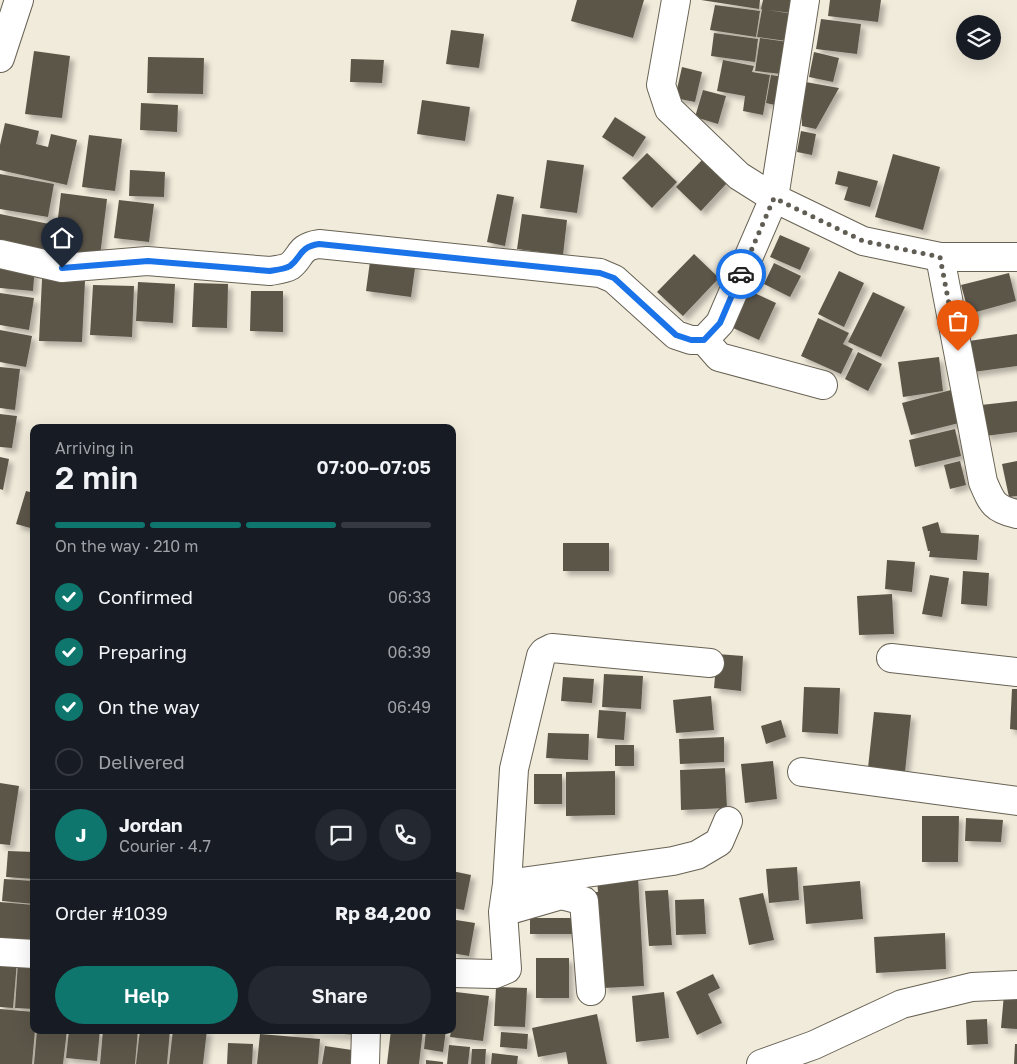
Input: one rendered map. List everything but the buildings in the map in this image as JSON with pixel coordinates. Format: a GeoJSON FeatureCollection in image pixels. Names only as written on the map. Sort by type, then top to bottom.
{"type":"FeatureCollection","features":[{"type":"Feature","properties":{"kind":"street"},"geometry":{"type":"LineString","coordinates":[[0,58],[19,0]]}},
{"type":"Feature","properties":{"kind":"street"},"geometry":{"type":"LineString","coordinates":[[676,0],[660,85],[669,109],[739,176],[774,198],[863,241],[940,257],[1017,257]]}},
{"type":"Feature","properties":{"kind":"street"},"geometry":{"type":"LineString","coordinates":[[0,254],[62,268],[148,261],[270,271],[288,267],[298,255],[312,245],[331,244],[600,273],[614,278],[676,335],[691,340],[704,340],[720,323],[774,198],[805,0]]}},
{"type":"Feature","properties":{"kind":"street"},"geometry":{"type":"LineString","coordinates":[[940,257],[983,482],[990,499],[1002,511],[1017,514]]}},
{"type":"Feature","properties":{"kind":"street"},"geometry":{"type":"LineString","coordinates":[[704,340],[719,356],[824,385]]}},
{"type":"Feature","properties":{"kind":"street"},"geometry":{"type":"LineString","coordinates":[[456,973],[495,974],[507,969],[503,912],[507,884],[514,769],[541,656],[544,652],[552,648],[710,663]]}},
{"type":"Feature","properties":{"kind":"street"},"geometry":{"type":"LineString","coordinates":[[891,658],[1017,672]]}},
{"type":"Feature","properties":{"kind":"street"},"geometry":{"type":"LineString","coordinates":[[802,772],[1017,801]]}},
{"type":"Feature","properties":{"kind":"street"},"geometry":{"type":"LineString","coordinates":[[507,884],[673,861],[697,855],[719,842],[728,821]]}},
{"type":"Feature","properties":{"kind":"street"},"geometry":{"type":"LineString","coordinates":[[503,912],[560,895],[584,901],[591,992]]}},
{"type":"Feature","properties":{"kind":"street"},"geometry":{"type":"LineString","coordinates":[[0,952],[30,954]]}},
{"type":"Feature","properties":{"kind":"street"},"geometry":{"type":"LineString","coordinates":[[761,1064],[814,1045],[902,1004],[972,987],[1017,985]]}},
{"type":"Feature","properties":{"kind":"street"},"geometry":{"type":"LineString","coordinates":[[365,1064],[366,1034]]}},
{"type":"Feature","properties":{"kind":"way so far"},"geometry":{"type":"LineString","coordinates":[[741,274],[774,198],[863,241],[940,257],[958,351]]}},
{"type":"Feature","properties":{"kind":"route"},"geometry":{"type":"LineString","coordinates":[[62,268],[148,261],[270,271],[288,267],[304,249],[312,245],[331,244],[600,273],[614,278],[676,335],[691,340],[704,340],[720,323],[741,274]]}}]}
